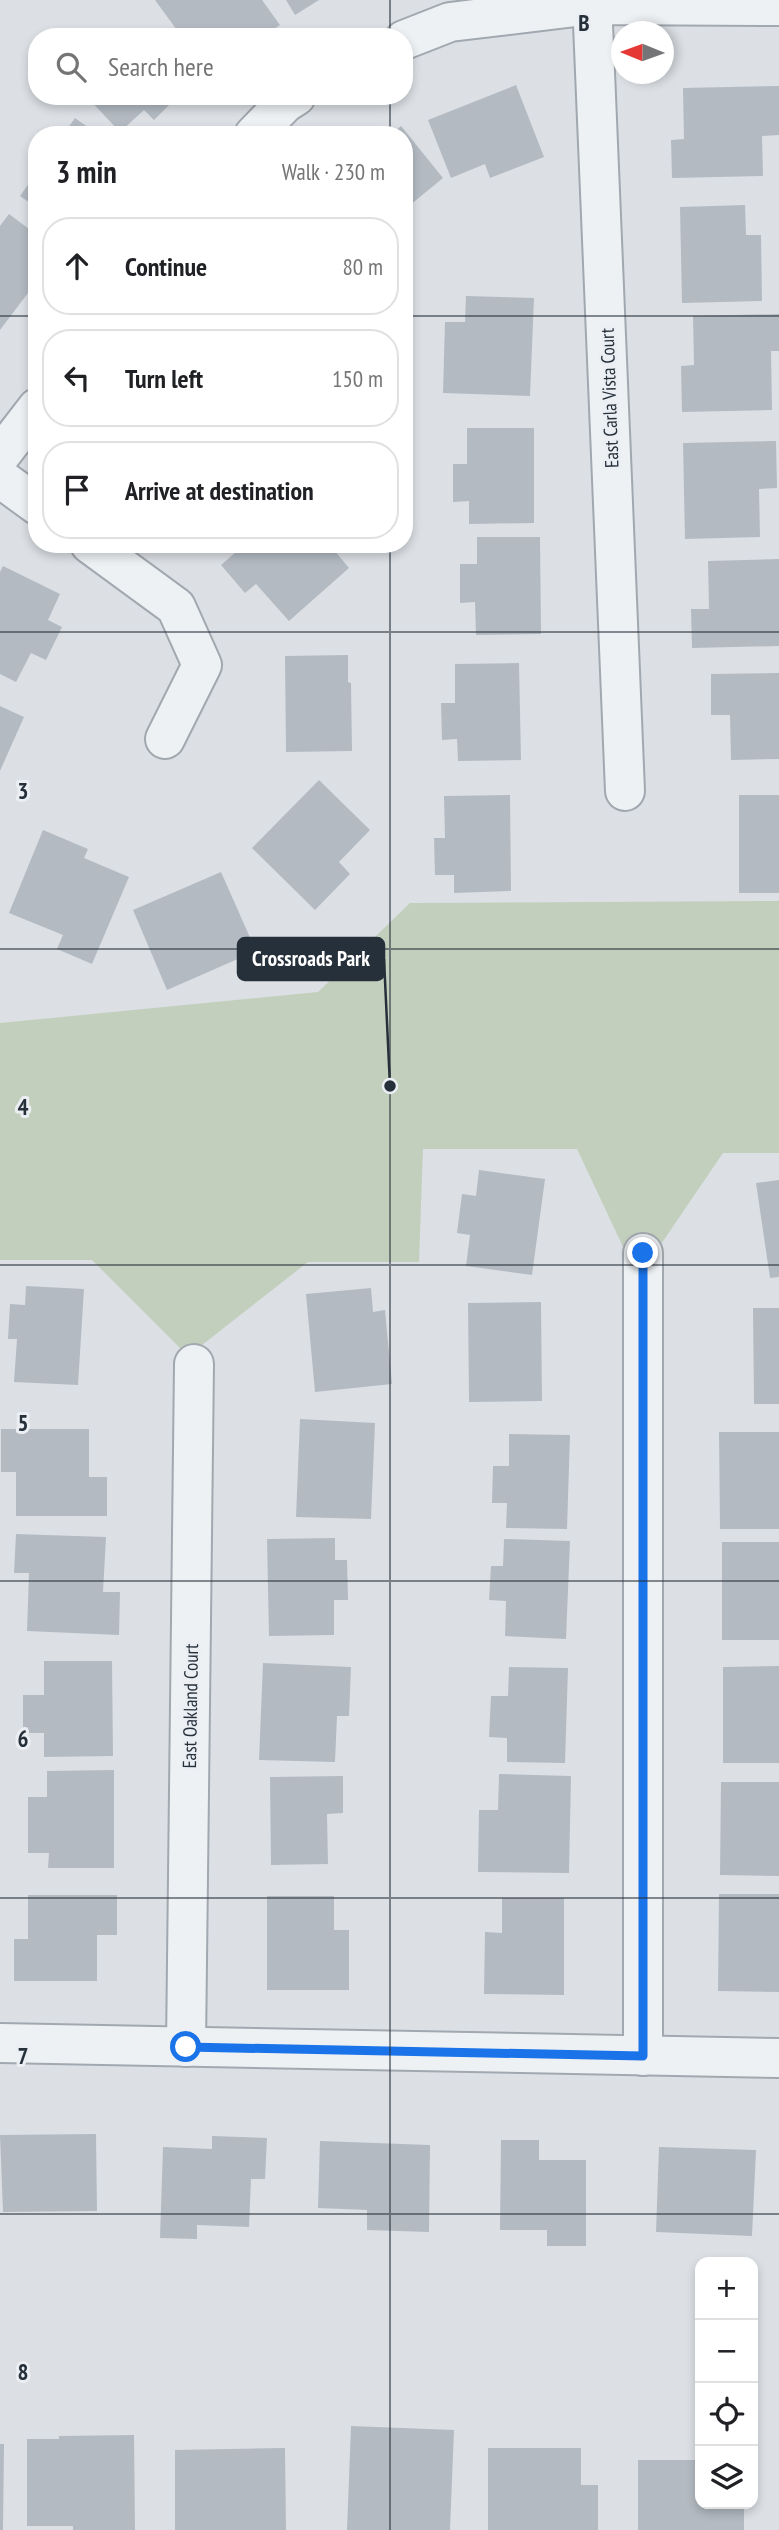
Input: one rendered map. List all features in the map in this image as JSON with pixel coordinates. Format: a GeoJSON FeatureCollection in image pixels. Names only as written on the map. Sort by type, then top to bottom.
{"type":"FeatureCollection","features":[{"type":"Feature","properties":{"kind":"street"},"geometry":{"type":"LineString","coordinates":[[413,36],[450,22],[592,2],[779,6]]}},
{"type":"Feature","properties":{"kind":"street","name":"East Carla Vista Court"},"geometry":{"type":"LineString","coordinates":[[592,2],[625,791]]}},
{"type":"Feature","properties":{"kind":"street"},"geometry":{"type":"LineString","coordinates":[[263,126],[285,105]]}},
{"type":"Feature","properties":{"kind":"street"},"geometry":{"type":"LineString","coordinates":[[0,456],[28,420]]}},
{"type":"Feature","properties":{"kind":"street"},"geometry":{"type":"LineString","coordinates":[[0,478],[28,498]]}},
{"type":"Feature","properties":{"kind":"street"},"geometry":{"type":"LineString","coordinates":[[102,553],[176,607],[202,664],[165,739]]}},
{"type":"Feature","properties":{"kind":"street"},"geometry":{"type":"LineString","coordinates":[[643,1253],[643,2056]]}},
{"type":"Feature","properties":{"kind":"street","name":"East Oakland Court"},"geometry":{"type":"LineString","coordinates":[[186,2047],[194,1364]]}},
{"type":"Feature","properties":{"kind":"street"},"geometry":{"type":"LineString","coordinates":[[0,2043],[779,2058]]}},
{"type":"Feature","properties":{"kind":"green space"},"geometry":{"type":"Polygon","coordinates":[[[779,901],[779,1153],[723,1153],[655,1253],[624,1249],[577,1149],[423,1149],[419,1262],[308,1262],[188,1356],[92,1260],[0,1260],[0,1023],[318,992],[410,903],[779,901]]]}},
{"type":"Feature","properties":{"kind":"building"},"geometry":{"type":"Polygon","coordinates":[[[155,0],[262,0],[280,25],[276,28],[175,28],[155,0]]]}},
{"type":"Feature","properties":{"kind":"building"},"geometry":{"type":"Polygon","coordinates":[[[286,0],[319,0],[295,15],[286,0]]]}},
{"type":"Feature","properties":{"kind":"building"},"geometry":{"type":"Polygon","coordinates":[[[516,85],[544,157],[490,178],[485,164],[451,178],[428,120],[516,85]]]}},
{"type":"Feature","properties":{"kind":"building"},"geometry":{"type":"Polygon","coordinates":[[[779,86],[779,135],[762,136],[763,176],[672,178],[671,140],[684,139],[683,88],[779,86]]]}},
{"type":"Feature","properties":{"kind":"building"},"geometry":{"type":"Polygon","coordinates":[[[94,105],[169,105],[154,120],[144,110],[127,126],[114,126],[94,105]]]}},
{"type":"Feature","properties":{"kind":"building"},"geometry":{"type":"Polygon","coordinates":[[[75,118],[86,126],[69,126],[75,118]]]}},
{"type":"Feature","properties":{"kind":"building"},"geometry":{"type":"Polygon","coordinates":[[[413,141],[443,178],[413,203],[413,141]]]}},
{"type":"Feature","properties":{"kind":"building"},"geometry":{"type":"Polygon","coordinates":[[[28,185],[28,202],[20,196],[28,185]]]}},
{"type":"Feature","properties":{"kind":"building"},"geometry":{"type":"Polygon","coordinates":[[[745,205],[746,235],[761,235],[762,301],[682,303],[680,207],[745,205]]]}},
{"type":"Feature","properties":{"kind":"building"},"geometry":{"type":"Polygon","coordinates":[[[9,214],[28,228],[28,293],[0,330],[0,226],[9,214]]]}},
{"type":"Feature","properties":{"kind":"building"},"geometry":{"type":"Polygon","coordinates":[[[466,296],[534,298],[530,396],[443,393],[445,322],[465,322],[466,296]]]}},
{"type":"Feature","properties":{"kind":"building"},"geometry":{"type":"Polygon","coordinates":[[[779,314],[779,351],[771,351],[772,410],[682,412],[681,366],[694,365],[693,316],[779,314]]]}},
{"type":"Feature","properties":{"kind":"building"},"geometry":{"type":"Polygon","coordinates":[[[467,428],[534,428],[534,523],[469,524],[469,501],[453,502],[453,464],[467,464],[467,428]]]}},
{"type":"Feature","properties":{"kind":"building"},"geometry":{"type":"Polygon","coordinates":[[[776,441],[777,488],[759,489],[760,537],[685,539],[683,443],[776,441]]]}},
{"type":"Feature","properties":{"kind":"building"},"geometry":{"type":"Polygon","coordinates":[[[477,537],[540,537],[541,634],[476,635],[475,602],[460,603],[460,564],[477,564],[477,537]]]}},
{"type":"Feature","properties":{"kind":"building"},"geometry":{"type":"Polygon","coordinates":[[[235,553],[336,553],[349,568],[289,621],[256,584],[245,593],[221,565],[235,553]]]}},
{"type":"Feature","properties":{"kind":"building"},"geometry":{"type":"Polygon","coordinates":[[[779,559],[779,646],[692,648],[691,609],[709,609],[708,561],[779,559]]]}},
{"type":"Feature","properties":{"kind":"building"},"geometry":{"type":"Polygon","coordinates":[[[3,566],[60,594],[48,620],[62,627],[46,660],[31,653],[16,682],[0,674],[0,572],[3,566]]]}},
{"type":"Feature","properties":{"kind":"building"},"geometry":{"type":"Polygon","coordinates":[[[348,655],[352,751],[286,752],[285,656],[348,655]]]}},
{"type":"Feature","properties":{"kind":"building"},"geometry":{"type":"Polygon","coordinates":[[[519,663],[521,760],[458,761],[457,739],[442,740],[441,703],[455,703],[455,664],[519,663]]]}},
{"type":"Feature","properties":{"kind":"building"},"geometry":{"type":"Polygon","coordinates":[[[779,673],[779,759],[731,760],[730,715],[711,715],[711,674],[779,673]]]}},
{"type":"Feature","properties":{"kind":"building"},"geometry":{"type":"Polygon","coordinates":[[[0,706],[24,717],[0,771],[0,706]]]}},
{"type":"Feature","properties":{"kind":"building"},"geometry":{"type":"Polygon","coordinates":[[[319,780],[370,830],[339,862],[350,874],[315,910],[252,848],[319,780]]]}},
{"type":"Feature","properties":{"kind":"building"},"geometry":{"type":"Polygon","coordinates":[[[510,795],[511,891],[454,893],[454,875],[435,875],[434,838],[445,838],[444,796],[510,795]]]}},
{"type":"Feature","properties":{"kind":"building"},"geometry":{"type":"Polygon","coordinates":[[[739,795],[779,795],[779,893],[739,893],[739,795]]]}},
{"type":"Feature","properties":{"kind":"building"},"geometry":{"type":"Polygon","coordinates":[[[43,830],[88,849],[84,858],[129,877],[92,964],[57,949],[63,935],[9,913],[43,830]]]}},
{"type":"Feature","properties":{"kind":"building"},"geometry":{"type":"Polygon","coordinates":[[[221,872],[256,951],[167,990],[133,910],[221,872]]]}},
{"type":"Feature","properties":{"kind":"building"},"geometry":{"type":"Polygon","coordinates":[[[479,1170],[545,1179],[532,1275],[466,1266],[470,1235],[457,1233],[462,1194],[476,1196],[479,1170]]]}},
{"type":"Feature","properties":{"kind":"building"},"geometry":{"type":"Polygon","coordinates":[[[779,1180],[779,1277],[770,1278],[756,1183],[779,1180]]]}},
{"type":"Feature","properties":{"kind":"building"},"geometry":{"type":"Polygon","coordinates":[[[26,1286],[84,1289],[78,1385],[14,1382],[17,1339],[8,1339],[10,1304],[25,1305],[26,1286]]]}},
{"type":"Feature","properties":{"kind":"building"},"geometry":{"type":"Polygon","coordinates":[[[371,1288],[373,1312],[385,1310],[392,1384],[315,1392],[306,1294],[371,1288]]]}},
{"type":"Feature","properties":{"kind":"building"},"geometry":{"type":"Polygon","coordinates":[[[541,1302],[542,1401],[469,1402],[468,1303],[541,1302]]]}},
{"type":"Feature","properties":{"kind":"building"},"geometry":{"type":"Polygon","coordinates":[[[753,1308],[779,1308],[779,1404],[754,1404],[753,1308]]]}},
{"type":"Feature","properties":{"kind":"building"},"geometry":{"type":"Polygon","coordinates":[[[300,1419],[375,1423],[371,1519],[296,1517],[300,1419]]]}},
{"type":"Feature","properties":{"kind":"building"},"geometry":{"type":"Polygon","coordinates":[[[1,1429],[89,1429],[89,1477],[107,1477],[107,1516],[16,1516],[16,1472],[1,1472],[1,1429]]]}},
{"type":"Feature","properties":{"kind":"building"},"geometry":{"type":"Polygon","coordinates":[[[719,1432],[779,1432],[779,1529],[720,1529],[719,1432]]]}},
{"type":"Feature","properties":{"kind":"building"},"geometry":{"type":"Polygon","coordinates":[[[509,1434],[570,1435],[567,1529],[506,1528],[507,1503],[492,1503],[493,1466],[509,1466],[509,1434]]]}},
{"type":"Feature","properties":{"kind":"building"},"geometry":{"type":"Polygon","coordinates":[[[16,1534],[106,1537],[103,1592],[120,1592],[119,1635],[27,1631],[29,1573],[14,1573],[16,1534]]]}},
{"type":"Feature","properties":{"kind":"building"},"geometry":{"type":"Polygon","coordinates":[[[335,1538],[335,1560],[347,1560],[348,1600],[334,1600],[334,1635],[269,1636],[267,1539],[335,1538]]]}},
{"type":"Feature","properties":{"kind":"building"},"geometry":{"type":"Polygon","coordinates":[[[504,1539],[570,1541],[566,1639],[505,1636],[506,1601],[489,1600],[491,1566],[503,1566],[504,1539]]]}},
{"type":"Feature","properties":{"kind":"building"},"geometry":{"type":"Polygon","coordinates":[[[722,1542],[779,1542],[779,1640],[722,1640],[722,1542]]]}},
{"type":"Feature","properties":{"kind":"building"},"geometry":{"type":"Polygon","coordinates":[[[44,1661],[112,1661],[113,1756],[44,1757],[44,1733],[23,1733],[23,1695],[44,1695],[44,1661]]]}},
{"type":"Feature","properties":{"kind":"building"},"geometry":{"type":"Polygon","coordinates":[[[263,1663],[351,1667],[349,1716],[337,1716],[335,1762],[259,1760],[263,1663]]]}},
{"type":"Feature","properties":{"kind":"building"},"geometry":{"type":"Polygon","coordinates":[[[779,1666],[779,1763],[723,1763],[723,1667],[779,1666]]]}},
{"type":"Feature","properties":{"kind":"building"},"geometry":{"type":"Polygon","coordinates":[[[509,1667],[568,1668],[565,1763],[507,1762],[507,1738],[489,1737],[491,1696],[508,1696],[509,1667]]]}},
{"type":"Feature","properties":{"kind":"building"},"geometry":{"type":"Polygon","coordinates":[[[114,1770],[114,1868],[48,1868],[49,1853],[28,1853],[28,1797],[47,1797],[47,1771],[114,1770]]]}},
{"type":"Feature","properties":{"kind":"building"},"geometry":{"type":"Polygon","coordinates":[[[499,1774],[571,1776],[569,1873],[478,1872],[479,1810],[498,1810],[499,1774]]]}},
{"type":"Feature","properties":{"kind":"building"},"geometry":{"type":"Polygon","coordinates":[[[343,1776],[343,1813],[327,1814],[328,1864],[271,1865],[270,1777],[343,1776]]]}},
{"type":"Feature","properties":{"kind":"building"},"geometry":{"type":"Polygon","coordinates":[[[721,1782],[779,1782],[779,1876],[720,1875],[721,1782]]]}},
{"type":"Feature","properties":{"kind":"building"},"geometry":{"type":"Polygon","coordinates":[[[719,1894],[779,1894],[779,1992],[718,1991],[719,1894]]]}},
{"type":"Feature","properties":{"kind":"building"},"geometry":{"type":"Polygon","coordinates":[[[28,1895],[117,1895],[117,1935],[97,1935],[97,1981],[14,1981],[14,1939],[28,1939],[28,1895]]]}},
{"type":"Feature","properties":{"kind":"building"},"geometry":{"type":"Polygon","coordinates":[[[267,1896],[334,1896],[334,1930],[349,1930],[349,1990],[267,1990],[267,1896]]]}},
{"type":"Feature","properties":{"kind":"building"},"geometry":{"type":"Polygon","coordinates":[[[502,1898],[564,1898],[564,1995],[484,1994],[485,1932],[502,1933],[502,1898]]]}},
{"type":"Feature","properties":{"kind":"building"},"geometry":{"type":"Polygon","coordinates":[[[96,2134],[97,2211],[3,2212],[0,2135],[96,2134]]]}},
{"type":"Feature","properties":{"kind":"building"},"geometry":{"type":"Polygon","coordinates":[[[212,2136],[267,2138],[265,2179],[251,2179],[249,2227],[197,2225],[197,2239],[160,2238],[163,2147],[212,2149],[212,2136]]]}},
{"type":"Feature","properties":{"kind":"building"},"geometry":{"type":"Polygon","coordinates":[[[501,2140],[539,2140],[539,2160],[586,2160],[586,2246],[547,2246],[547,2230],[500,2230],[501,2140]]]}},
{"type":"Feature","properties":{"kind":"building"},"geometry":{"type":"Polygon","coordinates":[[[320,2141],[430,2145],[429,2232],[367,2230],[367,2210],[318,2208],[320,2141]]]}},
{"type":"Feature","properties":{"kind":"building"},"geometry":{"type":"Polygon","coordinates":[[[659,2147],[756,2150],[752,2236],[656,2232],[659,2147]]]}},
{"type":"Feature","properties":{"kind":"building"},"geometry":{"type":"Polygon","coordinates":[[[351,2426],[454,2430],[450,2530],[347,2530],[351,2426]]]}},
{"type":"Feature","properties":{"kind":"building"},"geometry":{"type":"Polygon","coordinates":[[[134,2435],[135,2530],[73,2530],[73,2526],[27,2526],[27,2439],[134,2435]]]}},
{"type":"Feature","properties":{"kind":"building"},"geometry":{"type":"Polygon","coordinates":[[[0,2444],[4,2444],[3,2530],[0,2530],[0,2444]]]}},
{"type":"Feature","properties":{"kind":"building"},"geometry":{"type":"Polygon","coordinates":[[[285,2448],[286,2530],[175,2530],[175,2450],[285,2448]]]}},
{"type":"Feature","properties":{"kind":"building"},"geometry":{"type":"Polygon","coordinates":[[[488,2448],[581,2448],[581,2485],[598,2485],[598,2530],[488,2530],[488,2448]]]}},
{"type":"Feature","properties":{"kind":"building"},"geometry":{"type":"Polygon","coordinates":[[[638,2460],[695,2460],[695,2509],[744,2509],[744,2530],[638,2530],[638,2460]]]}},
{"type":"Feature","properties":{"kind":"place","name":"Crossroads Park"},"geometry":{"type":"Point","coordinates":[390,1086]}},
{"type":"Feature","properties":{"kind":"route"},"geometry":{"type":"LineString","coordinates":[[186,2047],[643,2056],[643,1253]]}}]}
